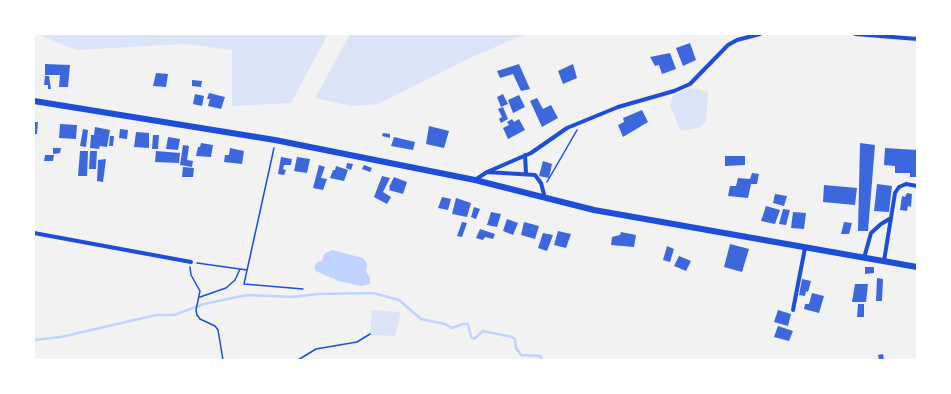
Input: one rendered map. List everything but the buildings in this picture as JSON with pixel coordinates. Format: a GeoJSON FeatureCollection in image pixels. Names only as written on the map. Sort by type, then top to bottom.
{"type":"FeatureCollection","features":[{"type":"Feature","properties":{"kind":"main road"},"geometry":{"type":"LineString","coordinates":[[34,102],[276,140],[475,180],[594,210],[917,267]]}},
{"type":"Feature","properties":{"kind":"street"},"geometry":{"type":"LineString","coordinates":[[475,180],[487,172],[525,155],[567,128],[618,107],[674,91],[690,84],[728,45],[742,38],[760,34]]}},
{"type":"Feature","properties":{"kind":"street"},"geometry":{"type":"LineString","coordinates":[[855,34],[917,38]]}},
{"type":"Feature","properties":{"kind":"street"},"geometry":{"type":"LineString","coordinates":[[525,155],[526,173]]}},
{"type":"Feature","properties":{"kind":"street"},"geometry":{"type":"LineString","coordinates":[[487,172],[499,174],[526,173],[535,175],[541,183],[545,198]]}},
{"type":"Feature","properties":{"kind":"street"},"geometry":{"type":"LineString","coordinates":[[884,261],[895,193],[899,187],[906,184],[917,186]]}},
{"type":"Feature","properties":{"kind":"street"},"geometry":{"type":"LineString","coordinates":[[864,258],[871,233],[891,218]]}},
{"type":"Feature","properties":{"kind":"street"},"geometry":{"type":"LineString","coordinates":[[34,233],[191,262]]}},
{"type":"Feature","properties":{"kind":"street"},"geometry":{"type":"LineString","coordinates":[[793,310],[805,248]]}},
{"type":"Feature","properties":{"kind":"path"},"geometry":{"type":"LineString","coordinates":[[543,190],[582,122]]}},
{"type":"Feature","properties":{"kind":"path"},"geometry":{"type":"LineString","coordinates":[[276,140],[244,284],[303,289]]}},
{"type":"Feature","properties":{"kind":"path"},"geometry":{"type":"LineString","coordinates":[[223,360],[218,330],[215,326],[200,319],[196,310],[200,291],[191,274],[191,262],[247,270]]}},
{"type":"Feature","properties":{"kind":"path"},"geometry":{"type":"LineString","coordinates":[[199,297],[226,288],[235,280],[240,269]]}},
{"type":"Feature","properties":{"kind":"path"},"geometry":{"type":"LineString","coordinates":[[298,360],[316,349],[357,342],[370,334]]}},
{"type":"Feature","properties":{"kind":"shaded area"},"geometry":{"type":"Polygon","coordinates":[[[37,34],[328,34],[291,103],[232,106],[232,50],[185,44],[76,50],[37,34]]]}},
{"type":"Feature","properties":{"kind":"shaded area"},"geometry":{"type":"Polygon","coordinates":[[[350,34],[526,34],[474,56],[378,104],[351,106],[315,98],[350,34]]]}},
{"type":"Feature","properties":{"kind":"shaded area"},"geometry":{"type":"Polygon","coordinates":[[[692,88],[708,92],[706,121],[699,128],[681,131],[670,106],[673,96],[681,91],[692,88]]]}},
{"type":"Feature","properties":{"kind":"shaded area"},"geometry":{"type":"Polygon","coordinates":[[[372,310],[401,312],[395,336],[370,335],[372,310]]]}},
{"type":"Feature","properties":{"kind":"water"},"geometry":{"type":"Polygon","coordinates":[[[332,250],[363,258],[367,263],[366,271],[370,278],[370,284],[362,286],[338,281],[316,271],[314,267],[317,262],[322,261],[324,254],[332,250]]]}},
{"type":"Feature","properties":{"kind":"waterway"},"geometry":{"type":"LineString","coordinates":[[34,340],[61,337],[156,315],[174,315],[204,304],[247,295],[293,297],[318,294],[373,293],[399,300],[421,319],[445,324],[452,328],[463,324],[468,324],[471,337],[474,339],[483,331],[512,337],[515,339],[516,348],[521,355],[540,356],[542,360]]}}]}
